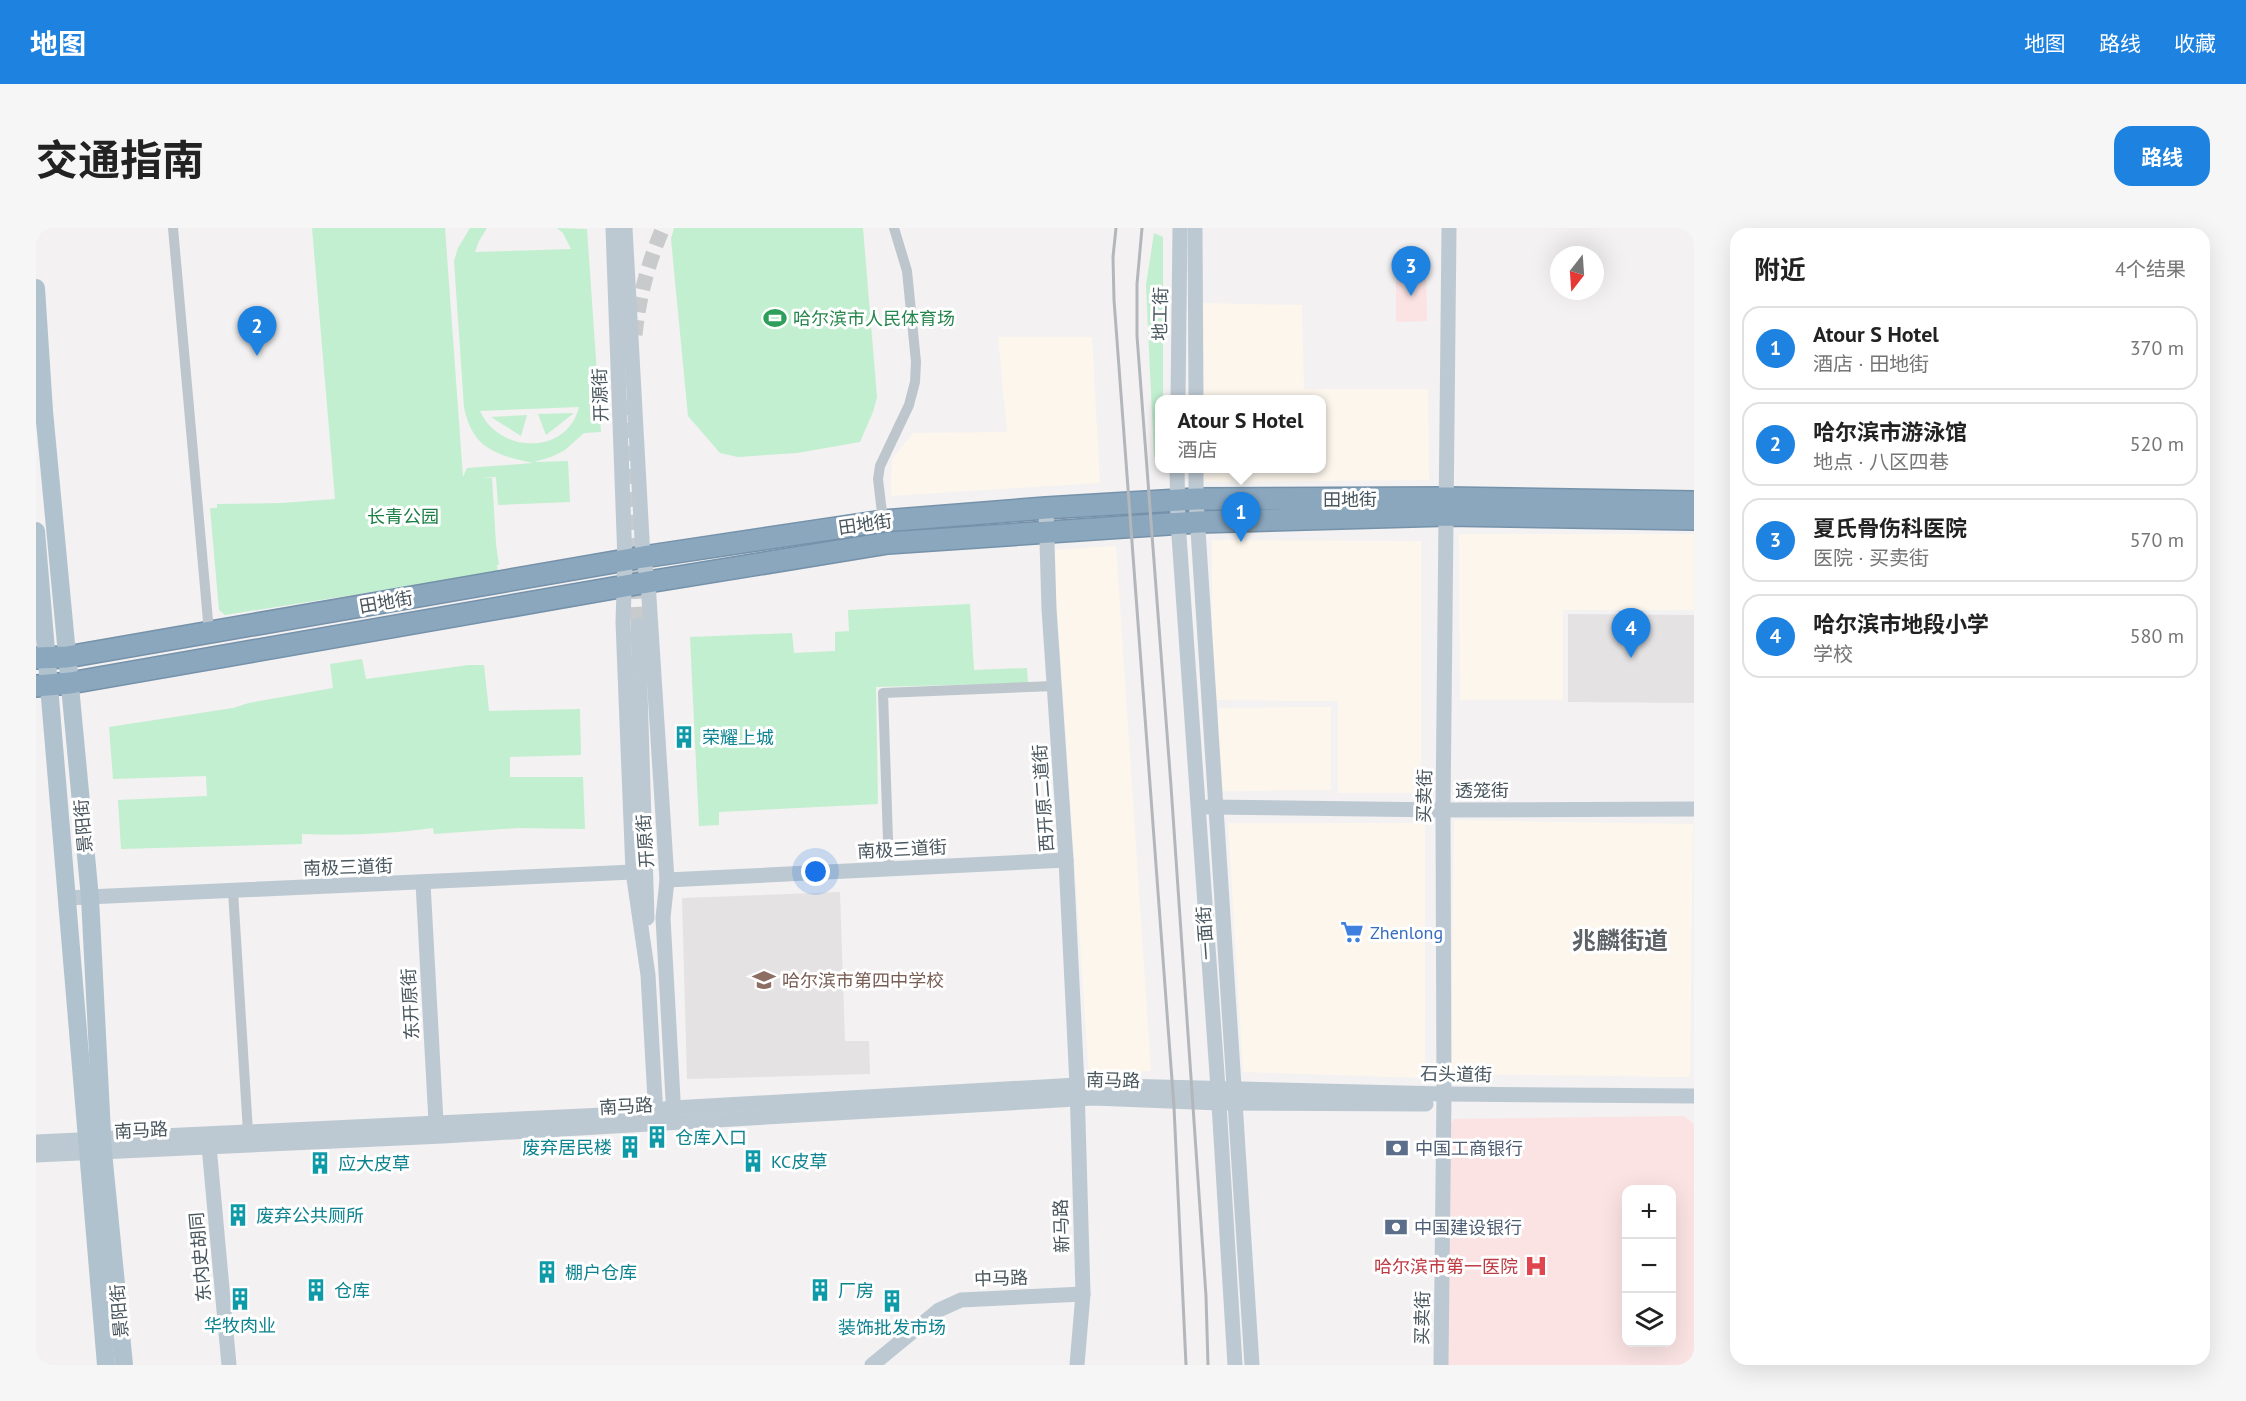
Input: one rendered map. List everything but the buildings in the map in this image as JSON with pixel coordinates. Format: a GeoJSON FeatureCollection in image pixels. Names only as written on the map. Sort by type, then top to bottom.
{"type":"FeatureCollection","features":[{"type":"Feature","properties":{"kind":"highway","name":"田地街"},"geometry":{"type":"LineString","coordinates":[[50,657],[634,559],[883,521],[1187,500],[1447,507],[1694,519]]}},
{"type":"Feature","properties":{"kind":"highway","name":"田地街"},"geometry":{"type":"LineString","coordinates":[[52,684],[888,543],[1447,507],[1694,502]]}},
{"type":"Feature","properties":{"kind":"main road","name":"开源街"},"geometry":{"type":"LineString","coordinates":[[613,228],[634,559]]}},
{"type":"Feature","properties":{"kind":"main road","name":"开源街"},"geometry":{"type":"LineString","coordinates":[[625,228],[634,559]]}},
{"type":"Feature","properties":{"kind":"main road","name":"地工街"},"geometry":{"type":"LineString","coordinates":[[1178,395],[1180,228]]}},
{"type":"Feature","properties":{"kind":"main road","name":"地工街"},"geometry":{"type":"LineString","coordinates":[[1195,228],[1196,395]]}},
{"type":"Feature","properties":{"kind":"main road","name":"买卖街"},"geometry":{"type":"LineString","coordinates":[[1441,1365],[1444,1099],[1443,810],[1449,228]]}},
{"type":"Feature","properties":{"kind":"main road","name":"景阳街"},"geometry":{"type":"LineString","coordinates":[[36,288],[44,411],[50,657]]}},
{"type":"Feature","properties":{"kind":"main road"},"geometry":{"type":"LineString","coordinates":[[1179,473],[1187,500]]}},
{"type":"Feature","properties":{"kind":"main road"},"geometry":{"type":"LineString","coordinates":[[1187,500],[1195,473]]}},
{"type":"Feature","properties":{"kind":"main road","name":"一面街"},"geometry":{"type":"LineString","coordinates":[[1187,500],[1198,806],[1234,1365]]}},
{"type":"Feature","properties":{"kind":"main road","name":"西开原二道街"},"geometry":{"type":"LineString","coordinates":[[1046,508],[1077,1092]]}},
{"type":"Feature","properties":{"kind":"main road","name":"一面街"},"geometry":{"type":"LineString","coordinates":[[1188,522],[1216,807],[1252,1365]]}},
{"type":"Feature","properties":{"kind":"main road","name":"景阳街"},"geometry":{"type":"LineString","coordinates":[[36,531],[50,657],[66,898],[124,1365]]}},
{"type":"Feature","properties":{"kind":"main road","name":"开原街"},"geometry":{"type":"LineString","coordinates":[[634,559],[648,582],[667,880],[663,918],[673,1115]]}},
{"type":"Feature","properties":{"kind":"main road","name":"开原街"},"geometry":{"type":"LineString","coordinates":[[634,559],[625,587],[623,622],[633,872],[648,975]]}},
{"type":"Feature","properties":{"kind":"main road","name":"开原街"},"geometry":{"type":"LineString","coordinates":[[638,625],[648,975],[656,1117]]}},
{"type":"Feature","properties":{"kind":"main road","name":"景阳街"},"geometry":{"type":"LineString","coordinates":[[52,684],[90,898],[95,1146],[106,1365]]}},
{"type":"Feature","properties":{"kind":"main road","name":"透笼街"},"geometry":{"type":"LineString","coordinates":[[1198,806],[1443,810],[1694,809]]}},
{"type":"Feature","properties":{"kind":"main road","name":"南极三道街"},"geometry":{"type":"LineString","coordinates":[[667,880],[1066,860]]}},
{"type":"Feature","properties":{"kind":"main road","name":"南极三道街"},"geometry":{"type":"LineString","coordinates":[[66,898],[633,872]]}},
{"type":"Feature","properties":{"kind":"main road","name":"东开原街"},"geometry":{"type":"LineString","coordinates":[[423,883],[436,1122]]}},
{"type":"Feature","properties":{"kind":"main road","name":"南马路"},"geometry":{"type":"LineString","coordinates":[[36,1142],[95,1146],[209,1146],[673,1115],[1077,1092],[1218,1095]]}},
{"type":"Feature","properties":{"kind":"main road","name":"新马路"},"geometry":{"type":"LineString","coordinates":[[1077,1092],[1083,1294],[1077,1365]]}},
{"type":"Feature","properties":{"kind":"main road","name":"石头道街"},"geometry":{"type":"LineString","coordinates":[[1218,1095],[1694,1105]]}},
{"type":"Feature","properties":{"kind":"main road","name":"石头道街"},"geometry":{"type":"LineString","coordinates":[[1444,1099],[1694,1096]]}},
{"type":"Feature","properties":{"kind":"main road","name":"南马路"},"geometry":{"type":"LineString","coordinates":[[36,1155],[95,1146],[248,1132],[625,1114],[656,1117]]}},
{"type":"Feature","properties":{"kind":"main road","name":"东内史胡同"},"geometry":{"type":"LineString","coordinates":[[209,1146],[229,1365]]}},
{"type":"Feature","properties":{"kind":"main road","name":"中马路"},"geometry":{"type":"LineString","coordinates":[[872,1365],[939,1310],[961,1300],[1083,1294]]}},
{"type":"Feature","properties":{"kind":"street"},"geometry":{"type":"LineString","coordinates":[[173,228],[209,632]]}},
{"type":"Feature","properties":{"kind":"street"},"geometry":{"type":"LineString","coordinates":[[883,521],[878,479],[880,466],[909,405],[915,382],[916,362],[907,271],[894,228]]}},
{"type":"Feature","properties":{"kind":"street"},"geometry":{"type":"LineString","coordinates":[[889,868],[883,693],[1054,686]]}},
{"type":"Feature","properties":{"kind":"street"},"geometry":{"type":"LineString","coordinates":[[233,891],[248,1132]]}},
{"type":"Feature","properties":{"kind":"shaded area"},"geometry":{"type":"Polygon","coordinates":[[[1396,271],[1426,271],[1427,321],[1396,322],[1396,271]]]}},
{"type":"Feature","properties":{"kind":"shaded area"},"geometry":{"type":"Polygon","coordinates":[[[1200,303],[1302,305],[1304,389],[1428,389],[1429,480],[1203,482],[1203,473],[1326,473],[1326,395],[1202,395],[1200,303]]]}},
{"type":"Feature","properties":{"kind":"shaded area"},"geometry":{"type":"Polygon","coordinates":[[[998,337],[1092,337],[1100,483],[891,496],[892,459],[913,433],[1007,432],[998,337]]]}},
{"type":"Feature","properties":{"kind":"shaded area"},"geometry":{"type":"Polygon","coordinates":[[[1459,534],[1694,534],[1694,610],[1563,610],[1563,700],[1460,700],[1459,534]]]}},
{"type":"Feature","properties":{"kind":"shaded area"},"geometry":{"type":"Polygon","coordinates":[[[1212,540],[1421,541],[1421,793],[1338,793],[1338,701],[1212,700],[1212,540]]]}},
{"type":"Feature","properties":{"kind":"shaded area"},"geometry":{"type":"Polygon","coordinates":[[[1116,546],[1151,1071],[1089,1075],[1053,550],[1116,546]]]}},
{"type":"Feature","properties":{"kind":"shaded area"},"geometry":{"type":"Polygon","coordinates":[[[1568,614],[1694,615],[1694,703],[1568,702],[1568,614]]]}},
{"type":"Feature","properties":{"kind":"shaded area"},"geometry":{"type":"Polygon","coordinates":[[[1331,707],[1331,790],[1218,791],[1218,708],[1331,707]]]}},
{"type":"Feature","properties":{"kind":"shaded area"},"geometry":{"type":"Polygon","coordinates":[[[1454,820],[1693,824],[1690,1077],[1451,1074],[1454,820]]]}},
{"type":"Feature","properties":{"kind":"shaded area"},"geometry":{"type":"Polygon","coordinates":[[[1228,823],[1425,823],[1425,1078],[1243,1072],[1228,823]]]}},
{"type":"Feature","properties":{"kind":"shaded area","name":"哈尔滨市第四中学校"},"geometry":{"type":"Polygon","coordinates":[[[840,892],[845,1041],[869,1041],[870,1074],[687,1079],[682,898],[840,892]]]}},
{"type":"Feature","properties":{"kind":"shaded area","name":"哈尔滨市第一医院"},"geometry":{"type":"Polygon","coordinates":[[[1684,1116],[1694,1124],[1694,1365],[1443,1365],[1447,1128],[1454,1119],[1684,1116]]]}},
{"type":"Feature","properties":{"kind":"green space","name":"长青公园"},"geometry":{"type":"Polygon","coordinates":[[[312,228],[445,228],[463,477],[467,468],[533,463],[508,457],[488,448],[473,432],[468,421],[464,407],[454,261],[458,248],[470,228],[487,228],[475,252],[571,249],[563,233],[557,228],[587,229],[601,432],[584,433],[565,450],[534,462],[568,461],[570,502],[498,505],[496,477],[481,478],[492,478],[498,572],[225,615],[219,610],[210,508],[217,508],[217,504],[335,499],[312,228]],[[579,407],[480,411],[489,425],[502,435],[517,442],[532,444],[547,441],[561,434],[572,423],[579,407]]]}},
{"type":"Feature","properties":{"kind":"green space","name":"哈尔滨市人民体育场"},"geometry":{"type":"Polygon","coordinates":[[[674,228],[863,228],[877,397],[860,442],[797,453],[738,457],[720,453],[688,416],[671,239],[674,228]]]}},
{"type":"Feature","properties":{"kind":"green space"},"geometry":{"type":"Polygon","coordinates":[[[1154,233],[1163,237],[1163,395],[1155,395],[1155,457],[1154,457],[1146,285],[1154,233]]]}},
{"type":"Feature","properties":{"kind":"green space"},"geometry":{"type":"Polygon","coordinates":[[[574,413],[546,435],[538,414],[574,413]]]}},
{"type":"Feature","properties":{"kind":"green space"},"geometry":{"type":"Polygon","coordinates":[[[527,415],[521,436],[491,417],[527,415]]]}},
{"type":"Feature","properties":{"kind":"green space"},"geometry":{"type":"Polygon","coordinates":[[[970,604],[974,670],[1027,668],[1028,683],[876,687],[878,804],[719,812],[719,825],[699,826],[690,637],[792,633],[794,653],[835,651],[835,632],[849,631],[848,610],[970,604]]]}},
{"type":"Feature","properties":{"kind":"green space"},"geometry":{"type":"Polygon","coordinates":[[[362,659],[366,679],[484,665],[489,711],[580,709],[581,755],[510,757],[510,777],[583,777],[585,829],[518,828],[434,834],[433,828],[368,834],[302,834],[302,844],[121,849],[118,800],[207,796],[206,776],[113,779],[109,727],[233,708],[333,688],[330,664],[362,659]]]}},
{"type":"Feature","properties":{"kind":"tunnel"},"geometry":{"type":"LineString","coordinates":[[635,335],[645,280],[663,228]]}},
{"type":"Feature","properties":{"kind":"tunnel"},"geometry":{"type":"LineString","coordinates":[[628,400],[638,625]]}},
{"type":"Feature","properties":{"kind":"railway"},"geometry":{"type":"LineString","coordinates":[[1116,228],[1113,257],[1114,300],[1174,1107],[1186,1365]]}},
{"type":"Feature","properties":{"kind":"railway"},"geometry":{"type":"LineString","coordinates":[[1142,228],[1137,284],[1137,336],[1171,786],[1206,1296],[1208,1365]]}},
{"type":"Feature","properties":{"kind":"place","name":"夏氏骨伤科医院"},"geometry":{"type":"Point","coordinates":[1411,296]}},
{"type":"Feature","properties":{"kind":"place","name":"哈尔滨市人民体育场"},"geometry":{"type":"Point","coordinates":[775,318]}},
{"type":"Feature","properties":{"kind":"place","name":"哈尔滨市游泳馆"},"geometry":{"type":"Point","coordinates":[257,356]}},
{"type":"Feature","properties":{"kind":"place","name":"Atour S Hotel"},"geometry":{"type":"Point","coordinates":[1241,542]}},
{"type":"Feature","properties":{"kind":"place","name":"哈尔滨市地段小学"},"geometry":{"type":"Point","coordinates":[1631,658]}},
{"type":"Feature","properties":{"kind":"place","name":"荣耀上城"},"geometry":{"type":"Point","coordinates":[684,737]}},
{"type":"Feature","properties":{"kind":"place","name":"Zhenlong"},"geometry":{"type":"Point","coordinates":[1352,932]}},
{"type":"Feature","properties":{"kind":"place","name":"哈尔滨市第四中学校"},"geometry":{"type":"Point","coordinates":[764,980]}},
{"type":"Feature","properties":{"kind":"place","name":"仓库入口"},"geometry":{"type":"Point","coordinates":[657,1137]}},
{"type":"Feature","properties":{"kind":"place","name":"废弃居民楼"},"geometry":{"type":"Point","coordinates":[630,1147]}},
{"type":"Feature","properties":{"kind":"place","name":"中国工商银行"},"geometry":{"type":"Point","coordinates":[1397,1148]}},
{"type":"Feature","properties":{"kind":"place","name":"KC皮草"},"geometry":{"type":"Point","coordinates":[753,1161]}},
{"type":"Feature","properties":{"kind":"place","name":"应大皮草"},"geometry":{"type":"Point","coordinates":[320,1163]}},
{"type":"Feature","properties":{"kind":"place","name":"废弃公共厕所"},"geometry":{"type":"Point","coordinates":[238,1215]}},
{"type":"Feature","properties":{"kind":"place","name":"中国建设银行"},"geometry":{"type":"Point","coordinates":[1396,1227]}},
{"type":"Feature","properties":{"kind":"place","name":"哈尔滨市第一医院"},"geometry":{"type":"Point","coordinates":[1536,1266]}},
{"type":"Feature","properties":{"kind":"place","name":"棚户仓库"},"geometry":{"type":"Point","coordinates":[547,1272]}},
{"type":"Feature","properties":{"kind":"place","name":"仓库"},"geometry":{"type":"Point","coordinates":[316,1290]}},
{"type":"Feature","properties":{"kind":"place","name":"厂房"},"geometry":{"type":"Point","coordinates":[820,1290]}},
{"type":"Feature","properties":{"kind":"place","name":"华牧肉业"},"geometry":{"type":"Point","coordinates":[240,1299]}},
{"type":"Feature","properties":{"kind":"place","name":"装饰批发市场"},"geometry":{"type":"Point","coordinates":[892,1301]}},
{"type":"Feature","properties":{"kind":"district","name":"兆麟街道"},"geometry":{"type":"Point","coordinates":[1620,940]}}]}
